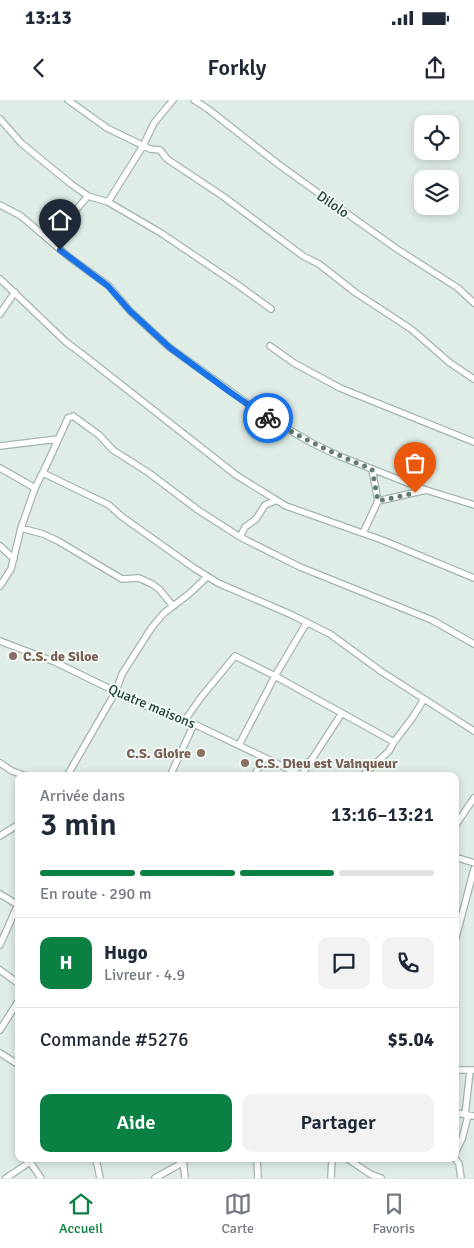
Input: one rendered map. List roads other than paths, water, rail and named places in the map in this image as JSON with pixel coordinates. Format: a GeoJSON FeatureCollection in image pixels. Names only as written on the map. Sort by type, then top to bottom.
{"type":"FeatureCollection","features":[{"type":"Feature","properties":{"kind":"street"},"geometry":{"type":"LineString","coordinates":[[68,100],[107,128],[150,149],[160,150],[167,159],[224,197],[303,256],[319,264],[356,293],[411,329],[450,363],[474,379]]}},
{"type":"Feature","properties":{"kind":"street"},"geometry":{"type":"LineString","coordinates":[[108,202],[143,146],[154,123],[173,100]]}},
{"type":"Feature","properties":{"kind":"street","name":"Dilolo"},"geometry":{"type":"LineString","coordinates":[[194,100],[328,200],[397,249],[458,288],[474,303]]}},
{"type":"Feature","properties":{"kind":"street"},"geometry":{"type":"LineString","coordinates":[[0,119],[21,143],[88,196],[108,202],[185,248],[271,309]]}},
{"type":"Feature","properties":{"kind":"street"},"geometry":{"type":"LineString","coordinates":[[50,240],[88,196]]}},
{"type":"Feature","properties":{"kind":"street"},"geometry":{"type":"LineString","coordinates":[[0,205],[21,216],[108,286],[130,311],[169,347],[262,414],[312,443],[339,456],[426,490],[474,505]]}},
{"type":"Feature","properties":{"kind":"street"},"geometry":{"type":"LineString","coordinates":[[0,279],[72,346],[236,476],[275,501],[363,533],[474,578]]}},
{"type":"Feature","properties":{"kind":"street"},"geometry":{"type":"LineString","coordinates":[[0,314],[15,292]]}},
{"type":"Feature","properties":{"kind":"street"},"geometry":{"type":"LineString","coordinates":[[270,346],[294,363],[340,388],[474,442]]}},
{"type":"Feature","properties":{"kind":"street"},"geometry":{"type":"LineString","coordinates":[[0,586],[12,569],[21,528],[35,488],[68,418],[73,416],[99,435],[112,450],[240,537],[300,567],[432,620],[474,644]]}},
{"type":"Feature","properties":{"kind":"street"},"geometry":{"type":"LineString","coordinates":[[0,446],[58,439]]}},
{"type":"Feature","properties":{"kind":"street"},"geometry":{"type":"LineString","coordinates":[[0,468],[35,488]]}},
{"type":"Feature","properties":{"kind":"street"},"geometry":{"type":"LineString","coordinates":[[363,533],[378,501],[372,469]]}},
{"type":"Feature","properties":{"kind":"street"},"geometry":{"type":"LineString","coordinates":[[43,473],[110,505],[121,516],[207,577],[330,634],[376,669],[474,731]]}},
{"type":"Feature","properties":{"kind":"street"},"geometry":{"type":"LineString","coordinates":[[378,501],[426,490]]}},
{"type":"Feature","properties":{"kind":"street"},"geometry":{"type":"LineString","coordinates":[[240,537],[245,527],[256,519],[265,505],[275,501]]}},
{"type":"Feature","properties":{"kind":"street"},"geometry":{"type":"LineString","coordinates":[[21,528],[43,534],[58,541],[122,579],[139,578],[152,584],[159,589],[173,606]]}},
{"type":"Feature","properties":{"kind":"street"},"geometry":{"type":"LineString","coordinates":[[0,546],[14,559]]}},
{"type":"Feature","properties":{"kind":"street"},"geometry":{"type":"LineString","coordinates":[[69,772],[116,691],[122,674],[152,627],[164,613],[207,577]]}},
{"type":"Feature","properties":{"kind":"street"},"geometry":{"type":"LineString","coordinates":[[239,745],[275,676],[307,622]]}},
{"type":"Feature","properties":{"kind":"street","name":"Quatre maisons"},"geometry":{"type":"LineString","coordinates":[[0,641],[55,662],[151,708],[194,724],[294,772]]}},
{"type":"Feature","properties":{"kind":"street"},"geometry":{"type":"LineString","coordinates":[[185,720],[235,656],[342,712],[394,742]]}},
{"type":"Feature","properties":{"kind":"street"},"geometry":{"type":"LineString","coordinates":[[366,772],[389,751],[424,700]]}},
{"type":"Feature","properties":{"kind":"street"},"geometry":{"type":"LineString","coordinates":[[304,772],[342,712]]}},
{"type":"Feature","properties":{"kind":"street"},"geometry":{"type":"LineString","coordinates":[[172,772],[194,724]]}},
{"type":"Feature","properties":{"kind":"street"},"geometry":{"type":"LineString","coordinates":[[256,772],[264,758]]}},
{"type":"Feature","properties":{"kind":"street"},"geometry":{"type":"LineString","coordinates":[[290,770],[311,761]]}},
{"type":"Feature","properties":{"kind":"street"},"geometry":{"type":"LineString","coordinates":[[0,763],[15,773]]}},
{"type":"Feature","properties":{"kind":"street"},"geometry":{"type":"LineString","coordinates":[[0,772],[7,768]]}},
{"type":"Feature","properties":{"kind":"street"},"geometry":{"type":"LineString","coordinates":[[459,820],[474,798]]}},
{"type":"Feature","properties":{"kind":"street"},"geometry":{"type":"LineString","coordinates":[[0,836],[15,827]]}},
{"type":"Feature","properties":{"kind":"street"},"geometry":{"type":"LineString","coordinates":[[459,858],[474,863]]}},
{"type":"Feature","properties":{"kind":"street"},"geometry":{"type":"LineString","coordinates":[[459,926],[474,869]]}},
{"type":"Feature","properties":{"kind":"street"},"geometry":{"type":"LineString","coordinates":[[0,894],[15,902]]}},
{"type":"Feature","properties":{"kind":"street"},"geometry":{"type":"LineString","coordinates":[[0,945],[15,911]]}},
{"type":"Feature","properties":{"kind":"street"},"geometry":{"type":"LineString","coordinates":[[0,970],[15,981]]}},
{"type":"Feature","properties":{"kind":"street"},"geometry":{"type":"LineString","coordinates":[[0,1030],[15,1006]]}},
{"type":"Feature","properties":{"kind":"street"},"geometry":{"type":"LineString","coordinates":[[0,1053],[15,1062]]}},
{"type":"Feature","properties":{"kind":"street"},"geometry":{"type":"LineString","coordinates":[[459,1070],[472,1071],[469,1116],[459,1145]]}},
{"type":"Feature","properties":{"kind":"street"},"geometry":{"type":"LineString","coordinates":[[6,1178],[30,1162],[41,1178]]}},
{"type":"Feature","properties":{"kind":"street"},"geometry":{"type":"LineString","coordinates":[[97,1162],[100,1178]]}},
{"type":"Feature","properties":{"kind":"street"},"geometry":{"type":"LineString","coordinates":[[155,1178],[180,1162]]}},
{"type":"Feature","properties":{"kind":"street"},"geometry":{"type":"LineString","coordinates":[[182,1162],[185,1178]]}},
{"type":"Feature","properties":{"kind":"street"},"geometry":{"type":"LineString","coordinates":[[257,1162],[258,1178]]}},
{"type":"Feature","properties":{"kind":"street"},"geometry":{"type":"LineString","coordinates":[[331,1178],[332,1162]]}},
{"type":"Feature","properties":{"kind":"street"},"geometry":{"type":"LineString","coordinates":[[352,1162],[370,1174],[381,1178]]}},
{"type":"Feature","properties":{"kind":"street"},"geometry":{"type":"LineString","coordinates":[[458,1162],[461,1178]]}},
{"type":"Feature","properties":{"kind":"place","name":"C.S. de Siloe"},"geometry":{"type":"Point","coordinates":[13,656]}},
{"type":"Feature","properties":{"kind":"place","name":"C.S. Gloire"},"geometry":{"type":"Point","coordinates":[201,753]}},
{"type":"Feature","properties":{"kind":"place","name":"C.S. Dieu est Vainqueur"},"geometry":{"type":"Point","coordinates":[245,763]}}]}
